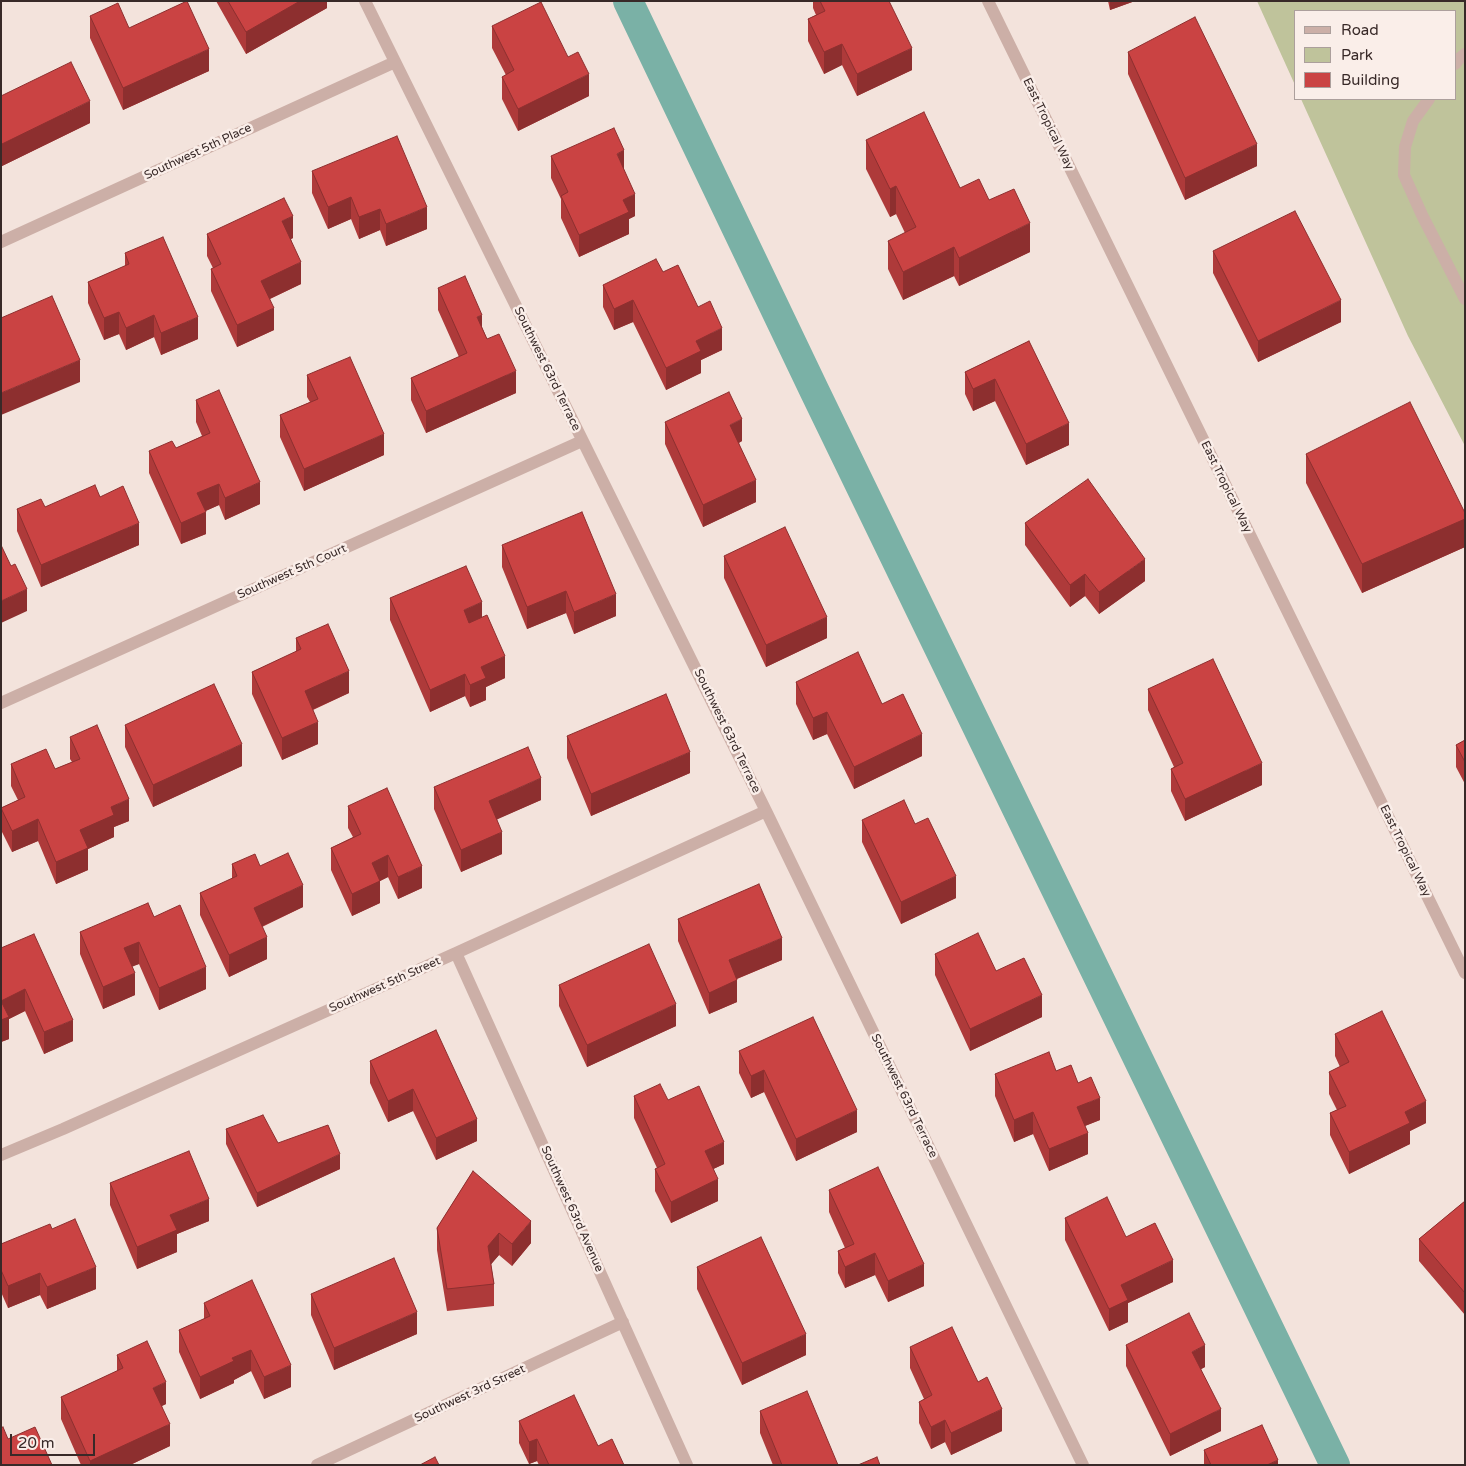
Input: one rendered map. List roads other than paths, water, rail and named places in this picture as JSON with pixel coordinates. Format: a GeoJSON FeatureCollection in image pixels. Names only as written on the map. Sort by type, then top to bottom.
{"type":"FeatureCollection","features":[{"type":"Feature","properties":{"kind":"street","name":"Southwest 63rd Terrace"},"geometry":{"type":"LineString","coordinates":[[365,1],[766,811],[1082,1465]]}},
{"type":"Feature","properties":{"kind":"street","name":"East Tropical Way"},"geometry":{"type":"LineString","coordinates":[[988,1],[1465,973]]}},
{"type":"Feature","properties":{"kind":"street"},"geometry":{"type":"LineString","coordinates":[[1456,63],[1465,54]]}},
{"type":"Feature","properties":{"kind":"street","name":"Southwest 5th Place"},"geometry":{"type":"LineString","coordinates":[[1,242],[395,62]]}},
{"type":"Feature","properties":{"kind":"street"},"geometry":{"type":"LineString","coordinates":[[1428,100],[1413,121],[1405,147],[1404,175],[1422,216],[1465,299]]}},
{"type":"Feature","properties":{"kind":"street","name":"Southwest 5th Court"},"geometry":{"type":"LineString","coordinates":[[1,703],[582,440]]}},
{"type":"Feature","properties":{"kind":"street","name":"Southwest 5th Street"},"geometry":{"type":"LineString","coordinates":[[1,1154],[63,1129],[456,953],[766,811]]}},
{"type":"Feature","properties":{"kind":"street","name":"Southwest 63rd Avenue"},"geometry":{"type":"LineString","coordinates":[[456,953],[687,1465]]}},
{"type":"Feature","properties":{"kind":"street","name":"Southwest 3rd Street"},"geometry":{"type":"LineString","coordinates":[[317,1465],[623,1322]]}},
{"type":"Feature","properties":{"kind":"waterway"},"geometry":{"type":"LineString","coordinates":[[628,1],[815,392],[1335,1465]]}}]}
